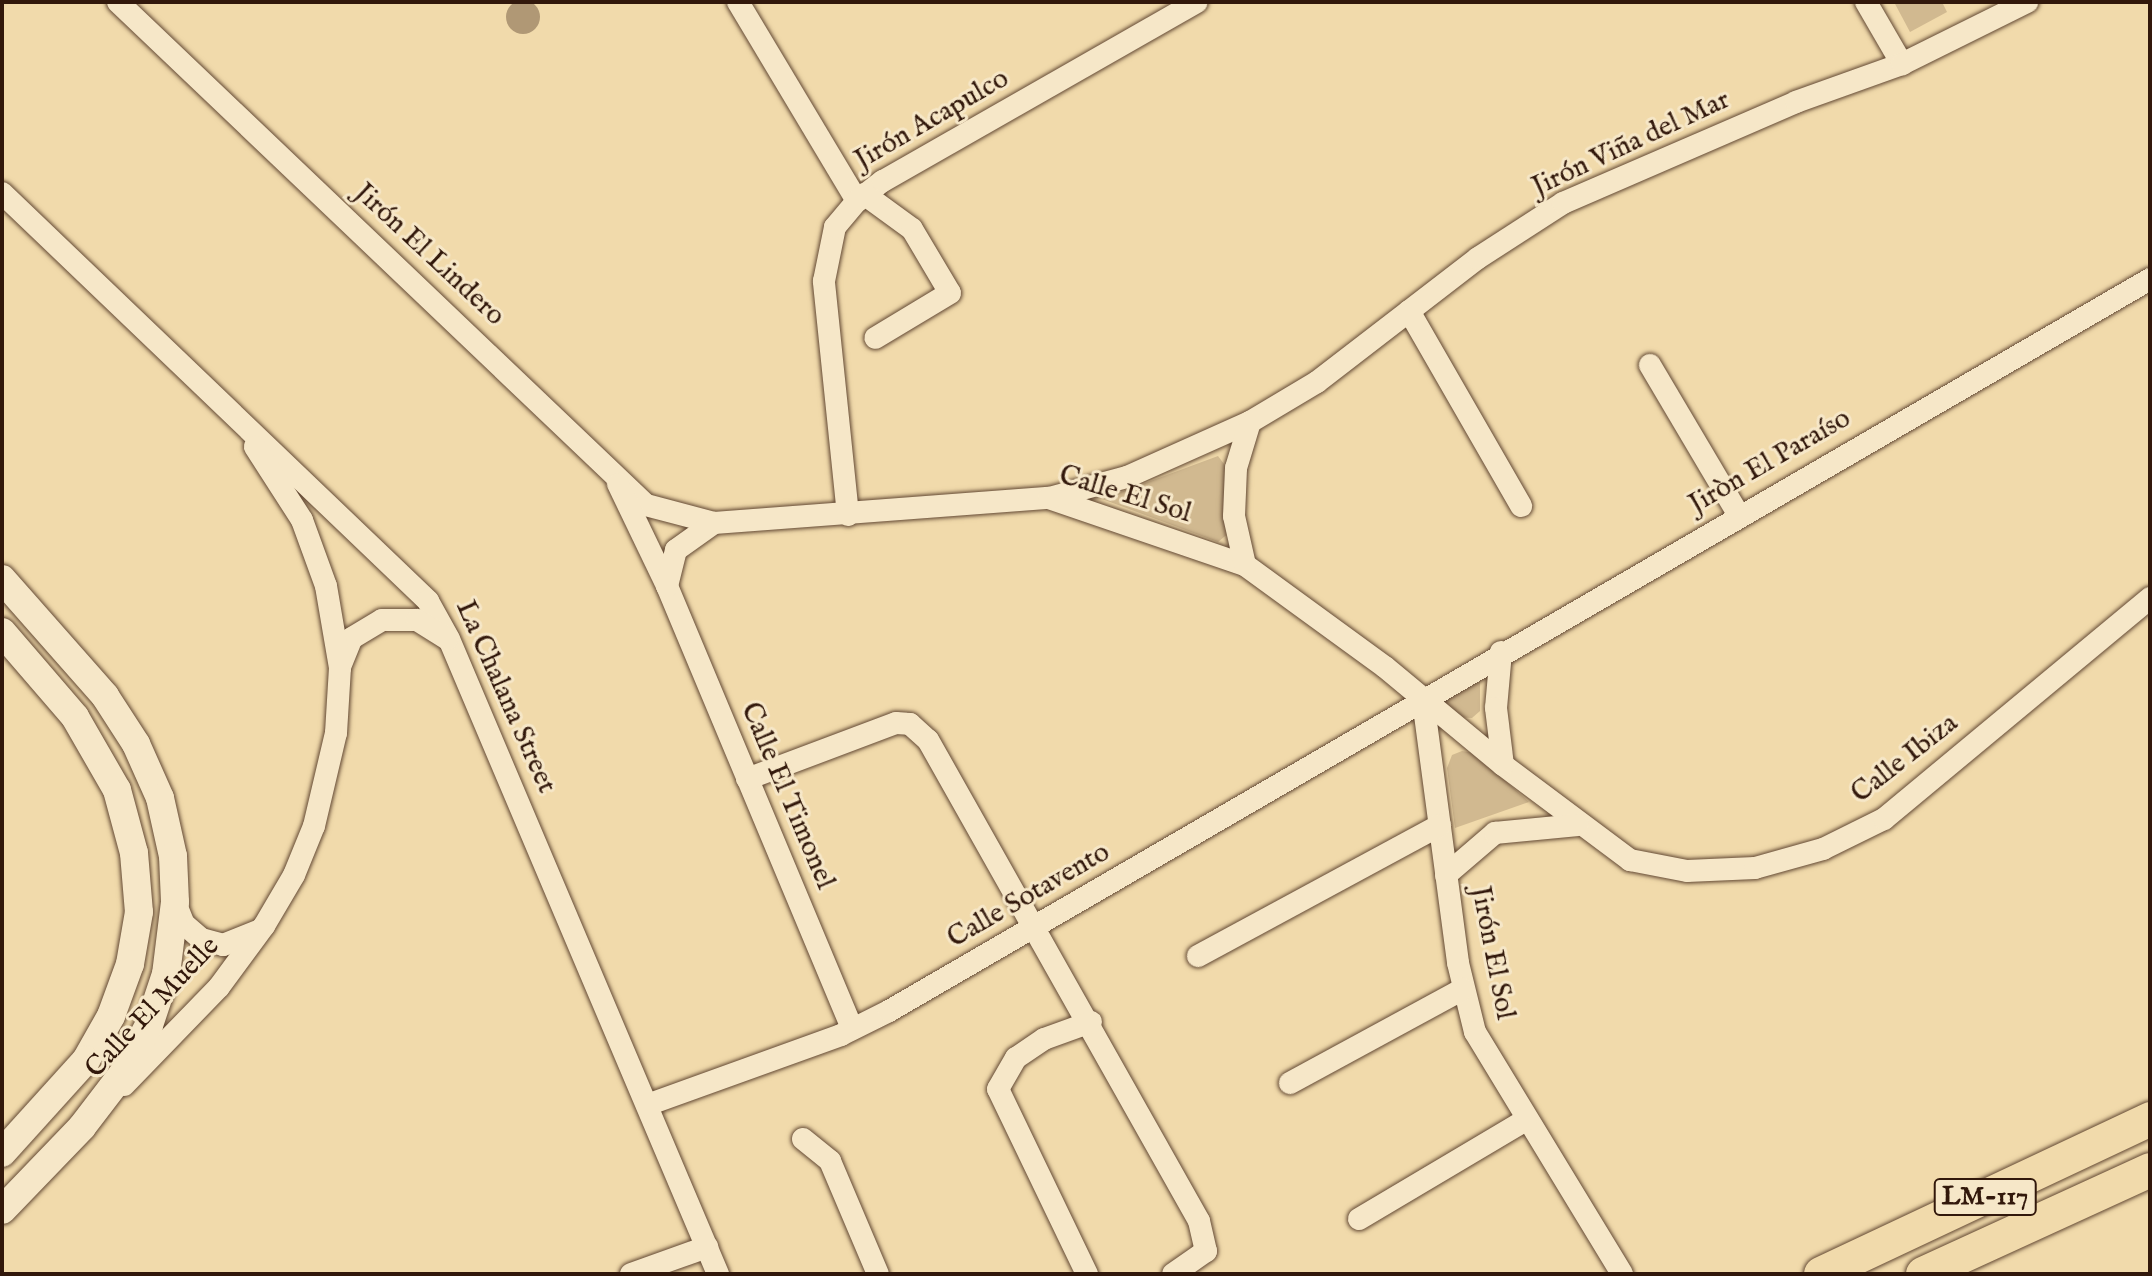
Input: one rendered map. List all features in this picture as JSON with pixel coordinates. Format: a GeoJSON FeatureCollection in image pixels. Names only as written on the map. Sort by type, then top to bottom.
{"type":"FeatureCollection","features":[{"type":"Feature","properties":{"kind":"main road","name":"LM-117"},"geometry":{"type":"LineString","coordinates":[[1821,1274],[2150,1119]]}},
{"type":"Feature","properties":{"kind":"main road","name":"LM-117"},"geometry":{"type":"LineString","coordinates":[[1923,1274],[2150,1170]]}},
{"type":"Feature","properties":{"kind":"street","name":"Jirón El Lindero"},"geometry":{"type":"LineString","coordinates":[[118,2],[646,505],[714,523]]}},
{"type":"Feature","properties":{"kind":"street"},"geometry":{"type":"LineString","coordinates":[[738,2],[860,197],[912,229],[950,293],[875,338]]}},
{"type":"Feature","properties":{"kind":"street","name":"Jirón Acapulco"},"geometry":{"type":"LineString","coordinates":[[848,515],[824,281],[831,236],[860,197],[1197,2]]}},
{"type":"Feature","properties":{"kind":"street"},"geometry":{"type":"LineString","coordinates":[[1866,2],[1902,64]]}},
{"type":"Feature","properties":{"kind":"street","name":"Jirón Viña del Mar"},"geometry":{"type":"LineString","coordinates":[[1049,498],[1127,477],[1250,422],[1317,382],[1409,311],[1563,203],[1796,102],[1902,64],[2027,2]]}},
{"type":"Feature","properties":{"kind":"street","name":"La Chalana Street"},"geometry":{"type":"LineString","coordinates":[[2,193],[239,422],[410,579],[449,639],[718,1274]]}},
{"type":"Feature","properties":{"kind":"street","name":"Jiròn El Paraíso"},"geometry":{"type":"LineString","coordinates":[[1423,700],[1738,514],[2150,279]]}},
{"type":"Feature","properties":{"kind":"street"},"geometry":{"type":"LineString","coordinates":[[1409,311],[1521,506]]}},
{"type":"Feature","properties":{"kind":"street"},"geometry":{"type":"LineString","coordinates":[[1650,365],[1738,514]]}},
{"type":"Feature","properties":{"kind":"street","name":"Calle El Muelle"},"geometry":{"type":"LineString","coordinates":[[82,1127],[219,987],[264,926],[294,875],[314,826],[336,733],[340,668],[326,586],[302,520],[239,422]]}},
{"type":"Feature","properties":{"kind":"street"},"geometry":{"type":"LineString","coordinates":[[1245,565],[1234,516],[1236,468],[1250,422]]}},
{"type":"Feature","properties":{"kind":"street","name":"Calle El Timonel"},"geometry":{"type":"LineString","coordinates":[[613,473],[667,586],[852,1029]]}},
{"type":"Feature","properties":{"kind":"street","name":"Calle El Sol"},"geometry":{"type":"LineString","coordinates":[[714,523],[1049,498],[1245,565],[1385,667],[1423,700]]}},
{"type":"Feature","properties":{"kind":"street"},"geometry":{"type":"LineString","coordinates":[[667,586],[676,550],[714,523]]}},
{"type":"Feature","properties":{"kind":"street"},"geometry":{"type":"LineString","coordinates":[[2,579],[105,696],[136,744],[160,798],[173,856],[175,902],[166,974],[149,1025],[124,1072],[82,1127],[2,1210]]}},
{"type":"Feature","properties":{"kind":"street","name":"Calle Ibiza"},"geometry":{"type":"LineString","coordinates":[[1423,700],[1578,825],[1630,860],[1687,871],[1755,868],[1823,849],[1884,819],[2150,598]]}},
{"type":"Feature","properties":{"kind":"street"},"geometry":{"type":"LineString","coordinates":[[340,668],[352,638],[382,620],[417,620],[449,639]]}},
{"type":"Feature","properties":{"kind":"street"},"geometry":{"type":"LineString","coordinates":[[2,632],[75,717],[117,790],[134,853],[139,912],[130,964],[92,1049],[2,1153]]}},
{"type":"Feature","properties":{"kind":"street"},"geometry":{"type":"LineString","coordinates":[[1501,652],[1496,708],[1503,765]]}},
{"type":"Feature","properties":{"kind":"street","name":"Jirón El Sol"},"geometry":{"type":"LineString","coordinates":[[1423,700],[1463,989],[1484,1050],[1622,1274]]}},
{"type":"Feature","properties":{"kind":"street","name":"Calle Sotavento"},"geometry":{"type":"LineString","coordinates":[[647,1105],[852,1029],[1400,719],[1423,700]]}},
{"type":"Feature","properties":{"kind":"street"},"geometry":{"type":"LineString","coordinates":[[747,779],[896,723],[910,724],[928,740],[1091,1022],[1199,1221],[1206,1251],[1173,1274]]}},
{"type":"Feature","properties":{"kind":"street"},"geometry":{"type":"LineString","coordinates":[[1198,956],[1440,825]]}},
{"type":"Feature","properties":{"kind":"street"},"geometry":{"type":"LineString","coordinates":[[1446,875],[1495,833],[1578,825]]}},
{"type":"Feature","properties":{"kind":"street","name":"Calle El Muelle"},"geometry":{"type":"LineString","coordinates":[[175,902],[184,924],[201,939],[235,942],[264,926]]}},
{"type":"Feature","properties":{"kind":"street"},"geometry":{"type":"LineString","coordinates":[[1290,1083],[1463,989]]}},
{"type":"Feature","properties":{"kind":"street"},"geometry":{"type":"LineString","coordinates":[[1087,1274],[998,1089],[1016,1058],[1044,1039],[1091,1022]]}},
{"type":"Feature","properties":{"kind":"street"},"geometry":{"type":"LineString","coordinates":[[1359,1219],[1526,1120]]}},
{"type":"Feature","properties":{"kind":"street"},"geometry":{"type":"LineString","coordinates":[[803,1139],[830,1161],[878,1274]]}},
{"type":"Feature","properties":{"kind":"street"},"geometry":{"type":"LineString","coordinates":[[631,1274],[707,1247]]}},
{"type":"Feature","properties":{"kind":"shaded area"},"geometry":{"type":"Polygon","coordinates":[[[523,0],[535,5],[540,17],[535,29],[523,34],[511,29],[506,17],[511,5],[523,0]]]}},
{"type":"Feature","properties":{"kind":"shaded area"},"geometry":{"type":"Polygon","coordinates":[[[1894,2],[1942,2],[1947,12],[1910,32],[1894,2]]]}},
{"type":"Feature","properties":{"kind":"shaded area"},"geometry":{"type":"Polygon","coordinates":[[[1218,456],[1227,468],[1230,532],[1218,542],[1102,499],[1218,456]]]}},
{"type":"Feature","properties":{"kind":"shaded area"},"geometry":{"type":"Polygon","coordinates":[[[1480,680],[1480,711],[1472,718],[1456,717],[1444,709],[1444,696],[1480,680]]]}},
{"type":"Feature","properties":{"kind":"shaded area"},"geometry":{"type":"Polygon","coordinates":[[[1462,751],[1474,753],[1529,802],[1455,828],[1447,768],[1452,755],[1462,751]]]}}]}
